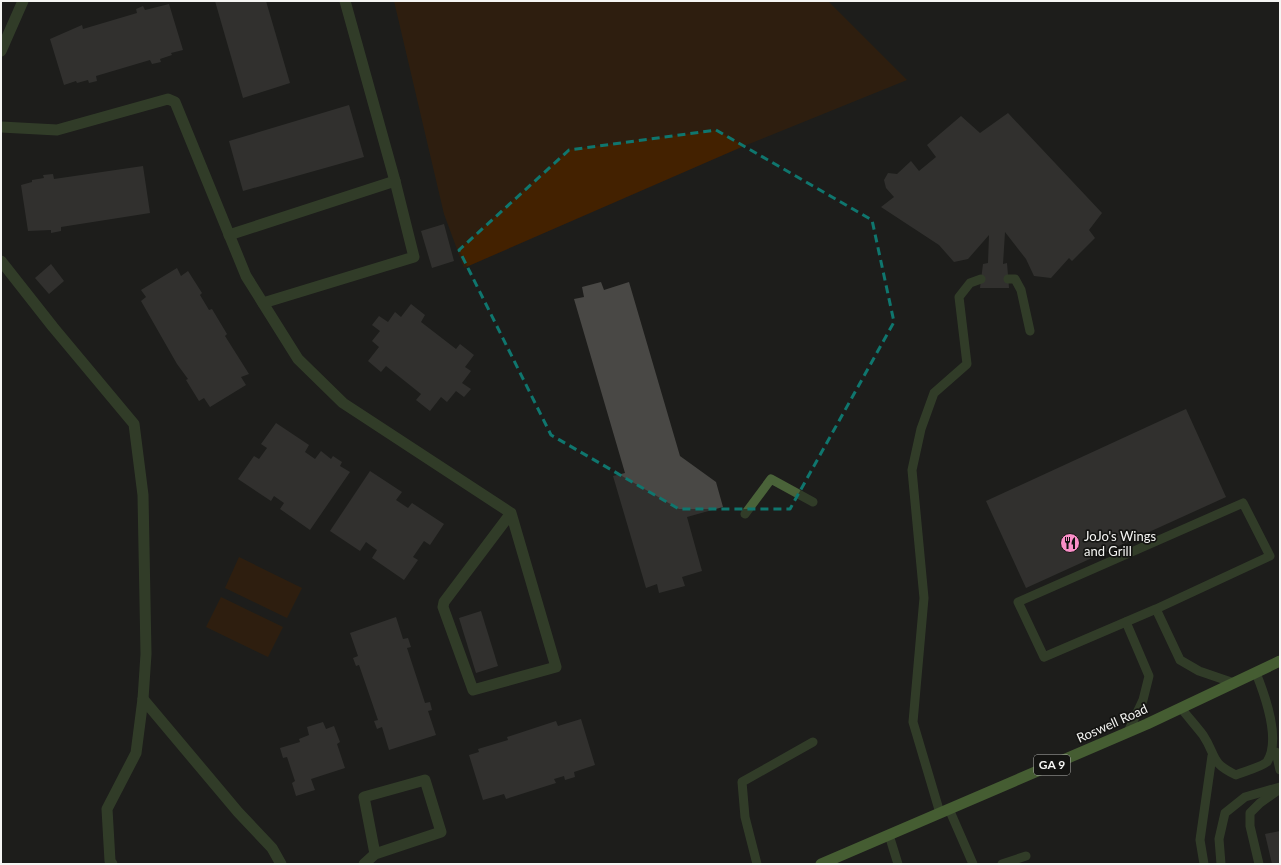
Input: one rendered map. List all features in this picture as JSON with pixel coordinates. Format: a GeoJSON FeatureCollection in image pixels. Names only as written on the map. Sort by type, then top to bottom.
{"type":"FeatureCollection","features":[{"type":"Feature","properties":{"kind":"main road","name":"Roswell Road"},"geometry":{"type":"LineString","coordinates":[[821,864],[1128,732],[1280,661]]}},
{"type":"Feature","properties":{"kind":"street"},"geometry":{"type":"LineString","coordinates":[[1,51],[24,1]]}},
{"type":"Feature","properties":{"kind":"street"},"geometry":{"type":"LineString","coordinates":[[263,303],[413,258],[395,181],[345,1]]}},
{"type":"Feature","properties":{"kind":"street"},"geometry":{"type":"LineString","coordinates":[[1,127],[58,130],[168,99],[175,102],[246,276],[298,359],[343,403],[510,512],[556,667],[473,690],[446,614],[444,602],[510,512]]}},
{"type":"Feature","properties":{"kind":"street"},"geometry":{"type":"LineString","coordinates":[[230,235],[395,181]]}},
{"type":"Feature","properties":{"kind":"street"},"geometry":{"type":"LineString","coordinates":[[1,261],[53,327],[134,424],[143,495],[146,654],[143,699],[136,753],[107,809],[110,861],[112,864]]}},
{"type":"Feature","properties":{"kind":"street"},"geometry":{"type":"LineString","coordinates":[[143,699],[238,812],[272,848],[281,864]]}},
{"type":"Feature","properties":{"kind":"street"},"geometry":{"type":"LineString","coordinates":[[364,864],[375,854],[441,832],[425,780],[364,797],[375,854]]}},
{"type":"Feature","properties":{"kind":"lane"},"geometry":{"type":"LineString","coordinates":[[973,864],[945,811],[913,722],[924,598],[912,470],[921,429],[934,393],[967,364],[959,296],[970,283],[981,279]]}},
{"type":"Feature","properties":{"kind":"lane"},"geometry":{"type":"LineString","coordinates":[[1008,279],[1015,279],[1021,290],[1030,331]]}},
{"type":"Feature","properties":{"kind":"lane"},"geometry":{"type":"LineString","coordinates":[[745,514],[771,479],[813,502]]}},
{"type":"Feature","properties":{"kind":"lane"},"geometry":{"type":"LineString","coordinates":[[1243,502],[1270,556],[1126,622],[1044,657],[1018,602],[1243,502]]}},
{"type":"Feature","properties":{"kind":"lane"},"geometry":{"type":"LineString","coordinates":[[1156,609],[1180,660],[1199,671],[1234,683]]}},
{"type":"Feature","properties":{"kind":"lane"},"geometry":{"type":"LineString","coordinates":[[1126,622],[1149,676],[1143,700],[1128,732]]}},
{"type":"Feature","properties":{"kind":"lane"},"geometry":{"type":"LineString","coordinates":[[1256,673],[1278,725],[1279,737],[1276,752],[1280,770]]}},
{"type":"Feature","properties":{"kind":"lane"},"geometry":{"type":"LineString","coordinates":[[1181,708],[1204,737],[1212,756],[1222,769],[1236,775],[1266,763],[1276,752]]}},
{"type":"Feature","properties":{"kind":"lane"},"geometry":{"type":"LineString","coordinates":[[757,864],[745,817],[742,782],[813,742]]}},
{"type":"Feature","properties":{"kind":"lane"},"geometry":{"type":"LineString","coordinates":[[1204,864],[1200,840],[1212,756]]}},
{"type":"Feature","properties":{"kind":"lane"},"geometry":{"type":"LineString","coordinates":[[1221,864],[1219,839],[1225,813],[1245,797],[1280,788]]}},
{"type":"Feature","properties":{"kind":"lane"},"geometry":{"type":"LineString","coordinates":[[1259,864],[1250,826],[1250,813],[1260,803],[1280,788]]}},
{"type":"Feature","properties":{"kind":"lane"},"geometry":{"type":"LineString","coordinates":[[889,835],[898,864]]}},
{"type":"Feature","properties":{"kind":"lane"},"geometry":{"type":"LineString","coordinates":[[1002,864],[1026,856]]}},
{"type":"Feature","properties":{"kind":"highlighted area"},"geometry":{"type":"Polygon","coordinates":[[[716,130],[872,220],[894,322],[790,509],[679,509],[551,435],[459,250],[569,150],[716,130]]]}},
{"type":"Feature","properties":{"kind":"shaded area"},"geometry":{"type":"Polygon","coordinates":[[[394,1],[828,1],[907,80],[744,146],[464,268],[444,214],[394,1]]]}},
{"type":"Feature","properties":{"kind":"shaded area"},"geometry":{"type":"Polygon","coordinates":[[[239,557],[302,588],[287,618],[225,588],[239,557]]]}},
{"type":"Feature","properties":{"kind":"shaded area"},"geometry":{"type":"Polygon","coordinates":[[[221,597],[283,627],[268,657],[206,627],[221,597]]]}},
{"type":"Feature","properties":{"kind":"building"},"geometry":{"type":"Polygon","coordinates":[[[215,1],[266,1],[290,83],[243,98],[215,1]]]}},
{"type":"Feature","properties":{"kind":"building"},"geometry":{"type":"Polygon","coordinates":[[[169,4],[183,50],[171,53],[172,55],[160,59],[161,62],[152,64],[150,60],[96,76],[97,81],[89,83],[88,80],[77,83],[76,81],[64,85],[50,39],[82,25],[83,29],[137,13],[136,9],[143,6],[145,10],[169,4]]]}},
{"type":"Feature","properties":{"kind":"building"},"geometry":{"type":"Polygon","coordinates":[[[349,105],[364,157],[243,191],[229,141],[349,105]]]}},
{"type":"Feature","properties":{"kind":"building"},"geometry":{"type":"Polygon","coordinates":[[[1008,113],[1102,213],[1089,230],[1095,238],[1072,261],[1069,258],[1051,278],[1034,276],[1026,259],[1005,232],[1003,264],[1007,263],[1009,288],[980,288],[983,264],[988,263],[989,235],[968,259],[954,262],[939,245],[881,207],[894,197],[886,188],[884,180],[888,173],[897,174],[911,161],[919,171],[936,157],[927,145],[961,116],[980,133],[1008,113]]]}},
{"type":"Feature","properties":{"kind":"building"},"geometry":{"type":"Polygon","coordinates":[[[143,166],[150,213],[61,227],[61,231],[51,233],[51,230],[28,231],[21,185],[32,182],[32,180],[44,178],[43,175],[53,174],[54,179],[143,166]]]}},
{"type":"Feature","properties":{"kind":"building"},"geometry":{"type":"Polygon","coordinates":[[[444,224],[454,261],[432,268],[421,231],[444,224]]]}},
{"type":"Feature","properties":{"kind":"building"},"geometry":{"type":"Polygon","coordinates":[[[51,264],[64,281],[49,294],[35,278],[51,264]]]}},
{"type":"Feature","properties":{"kind":"building"},"geometry":{"type":"Polygon","coordinates":[[[177,268],[181,276],[188,271],[202,293],[200,295],[209,310],[212,309],[227,334],[225,336],[249,374],[241,377],[246,385],[210,407],[204,398],[199,401],[186,380],[188,379],[177,364],[141,301],[146,297],[141,290],[177,268]]]}},
{"type":"Feature","properties":{"kind":"building"},"geometry":{"type":"Polygon","coordinates":[[[601,282],[604,290],[629,282],[680,456],[716,482],[723,507],[687,517],[702,571],[682,577],[685,586],[659,593],[657,584],[646,588],[613,476],[625,473],[574,299],[584,297],[582,287],[601,282]]]}},
{"type":"Feature","properties":{"kind":"building"},"geometry":{"type":"Polygon","coordinates":[[[411,304],[425,315],[421,322],[456,349],[460,344],[474,355],[465,367],[471,371],[462,383],[471,389],[464,397],[456,391],[447,402],[441,397],[430,411],[416,400],[421,394],[386,366],[381,372],[368,361],[379,347],[372,341],[380,331],[372,325],[379,316],[388,322],[395,312],[401,317],[411,304]]]}},
{"type":"Feature","properties":{"kind":"building"},"geometry":{"type":"Polygon","coordinates":[[[1186,409],[1226,497],[1026,588],[986,501],[1186,409]]]}},
{"type":"Feature","properties":{"kind":"building"},"geometry":{"type":"Polygon","coordinates":[[[276,423],[309,445],[305,452],[315,459],[321,451],[331,459],[333,456],[342,462],[340,466],[350,472],[310,530],[280,509],[284,503],[274,496],[271,501],[238,479],[254,456],[259,459],[267,448],[261,444],[276,423]]]}},
{"type":"Feature","properties":{"kind":"building"},"geometry":{"type":"Polygon","coordinates":[[[370,471],[402,492],[396,500],[408,508],[412,503],[444,524],[430,545],[424,541],[413,557],[418,560],[404,580],[372,558],[377,550],[366,542],[360,551],[330,531],[370,471]]]}},
{"type":"Feature","properties":{"kind":"building"},"geometry":{"type":"Polygon","coordinates":[[[481,611],[498,666],[476,673],[459,618],[481,611]]]}},
{"type":"Feature","properties":{"kind":"building"},"geometry":{"type":"Polygon","coordinates":[[[396,617],[403,639],[408,638],[411,647],[407,648],[425,703],[430,702],[432,710],[428,711],[436,735],[389,750],[382,727],[377,729],[374,721],[378,720],[359,665],[356,666],[353,658],[358,656],[350,633],[396,617]]]}},
{"type":"Feature","properties":{"kind":"building"},"geometry":{"type":"Polygon","coordinates":[[[581,719],[595,765],[574,772],[575,777],[565,780],[564,776],[554,779],[556,783],[506,799],[504,794],[483,800],[469,755],[479,752],[478,749],[508,740],[507,737],[556,721],[558,726],[581,719]]]}},
{"type":"Feature","properties":{"kind":"building"},"geometry":{"type":"Polygon","coordinates":[[[323,722],[326,729],[334,726],[340,742],[337,744],[345,768],[311,779],[315,790],[296,796],[292,783],[295,781],[287,757],[283,758],[280,748],[300,742],[299,739],[309,735],[307,727],[323,722]]]}},
{"type":"Feature","properties":{"kind":"building"},"geometry":{"type":"Polygon","coordinates":[[[1280,831],[1280,864],[1272,864],[1265,834],[1280,831]]]}},
{"type":"Feature","properties":{"kind":"place","name":"JoJo's Wings and Grill"},"geometry":{"type":"Point","coordinates":[1070,543]}}]}
